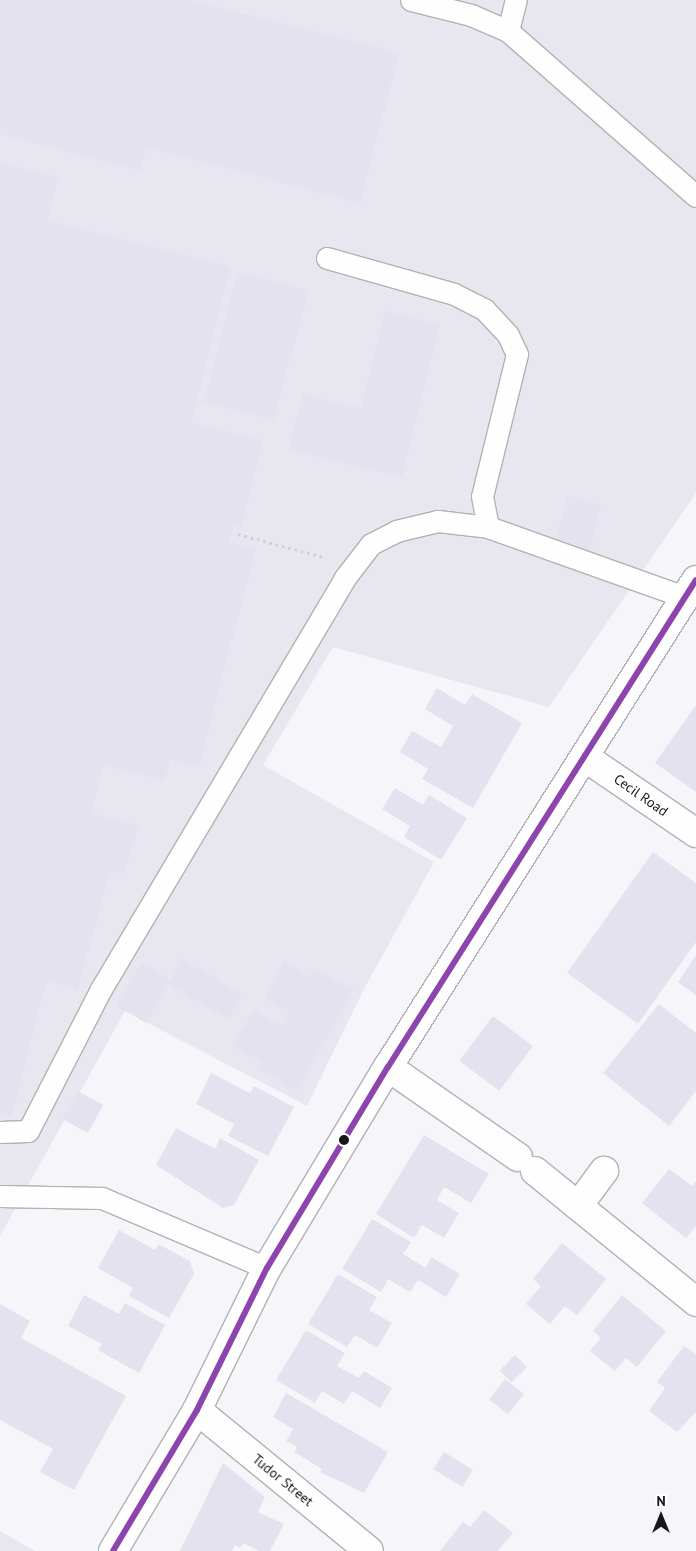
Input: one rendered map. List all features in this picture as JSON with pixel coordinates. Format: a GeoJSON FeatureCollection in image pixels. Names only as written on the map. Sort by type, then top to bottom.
{"type":"FeatureCollection","features":[{"type":"Feature","properties":{"kind":"street"},"geometry":{"type":"LineString","coordinates":[[113,1551],[197,1410],[266,1268],[388,1067],[586,758],[691,589]]}},
{"type":"Feature","properties":{"kind":"street","name":"Cecil Road"},"geometry":{"type":"LineString","coordinates":[[586,758],[696,833]]}},
{"type":"Feature","properties":{"kind":"street"},"geometry":{"type":"LineString","coordinates":[[388,1067],[526,1164],[696,1302]]}},
{"type":"Feature","properties":{"kind":"street"},"geometry":{"type":"LineString","coordinates":[[578,1206],[604,1171]]}},
{"type":"Feature","properties":{"kind":"street","name":"Tudor Street"},"geometry":{"type":"LineString","coordinates":[[197,1410],[369,1551]]}},
{"type":"Feature","properties":{"kind":"lane"},"geometry":{"type":"LineString","coordinates":[[411,0],[470,15],[508,31],[696,196]]}},
{"type":"Feature","properties":{"kind":"lane"},"geometry":{"type":"LineString","coordinates":[[508,31],[516,0]]}},
{"type":"Feature","properties":{"kind":"lane"},"geometry":{"type":"LineString","coordinates":[[328,258],[454,294],[484,309],[508,335],[517,354],[482,496],[488,527]]}},
{"type":"Feature","properties":{"kind":"lane"},"geometry":{"type":"LineString","coordinates":[[0,1132],[28,1131],[101,988],[355,565],[371,544],[396,531],[438,522],[488,527],[691,589]]}},
{"type":"Feature","properties":{"kind":"lane"},"geometry":{"type":"LineString","coordinates":[[0,1196],[102,1198],[266,1268]]}},
{"type":"Feature","properties":{"kind":"path"},"geometry":{"type":"LineString","coordinates":[[238,534],[355,565]]}},
{"type":"Feature","properties":{"kind":"shaded area"},"geometry":{"type":"Polygon","coordinates":[[[0,0],[696,0],[696,493],[549,707],[333,647],[263,765],[434,862],[365,987],[307,1106],[125,1011],[0,1236],[0,0]]]}},
{"type":"Feature","properties":{"kind":"shaded area"},"geometry":{"type":"Polygon","coordinates":[[[0,1531],[35,1551],[0,1551],[0,1531]]]}},
{"type":"Feature","properties":{"kind":"building"},"geometry":{"type":"Polygon","coordinates":[[[0,0],[189,0],[399,53],[361,203],[147,148],[141,171],[0,134],[0,0]]]}},
{"type":"Feature","properties":{"kind":"building"},"geometry":{"type":"Polygon","coordinates":[[[0,163],[58,178],[47,220],[231,267],[191,422],[263,440],[241,527],[234,525],[229,542],[256,548],[199,767],[170,760],[165,781],[103,765],[91,813],[138,825],[125,874],[110,870],[78,990],[47,981],[11,1117],[0,1114],[0,163]]]}},
{"type":"Feature","properties":{"kind":"building"},"geometry":{"type":"Polygon","coordinates":[[[238,272],[309,291],[274,420],[203,401],[238,272]]]}},
{"type":"Feature","properties":{"kind":"building"},"geometry":{"type":"Polygon","coordinates":[[[385,311],[440,325],[402,477],[289,449],[303,394],[361,408],[385,311]]]}},
{"type":"Feature","properties":{"kind":"building"},"geometry":{"type":"Polygon","coordinates":[[[568,496],[602,505],[590,549],[556,540],[568,496]]]}},
{"type":"Feature","properties":{"kind":"building"},"geometry":{"type":"Polygon","coordinates":[[[437,688],[465,705],[472,694],[522,723],[473,808],[422,779],[428,769],[400,752],[412,731],[441,747],[447,737],[453,726],[425,709],[437,688]]]}},
{"type":"Feature","properties":{"kind":"building"},"geometry":{"type":"Polygon","coordinates":[[[696,705],[696,792],[655,763],[696,705]]]}},
{"type":"Feature","properties":{"kind":"building"},"geometry":{"type":"Polygon","coordinates":[[[395,788],[423,805],[429,795],[467,818],[441,860],[404,837],[410,826],[382,809],[395,788]]]}},
{"type":"Feature","properties":{"kind":"building"},"geometry":{"type":"Polygon","coordinates":[[[653,852],[696,883],[696,942],[638,1024],[567,973],[653,852]]]}},
{"type":"Feature","properties":{"kind":"building"},"geometry":{"type":"Polygon","coordinates":[[[696,955],[696,995],[678,982],[696,955]]]}},
{"type":"Feature","properties":{"kind":"building"},"geometry":{"type":"Polygon","coordinates":[[[182,959],[242,994],[228,1019],[168,984],[146,1023],[117,1006],[141,963],[171,980],[182,959]]]}},
{"type":"Feature","properties":{"kind":"building"},"geometry":{"type":"Polygon","coordinates":[[[284,962],[310,977],[314,969],[353,990],[297,1091],[258,1069],[262,1062],[233,1046],[254,1010],[282,1026],[290,1012],[264,998],[284,962]]]}},
{"type":"Feature","properties":{"kind":"building"},"geometry":{"type":"Polygon","coordinates":[[[659,1004],[696,1033],[696,1091],[669,1126],[603,1073],[659,1004]]]}},
{"type":"Feature","properties":{"kind":"building"},"geometry":{"type":"Polygon","coordinates":[[[493,1016],[533,1046],[499,1091],[459,1061],[493,1016]]]}},
{"type":"Feature","properties":{"kind":"building"},"geometry":{"type":"Polygon","coordinates":[[[211,1073],[250,1093],[254,1086],[294,1107],[268,1156],[228,1136],[234,1124],[196,1104],[211,1073]]]}},
{"type":"Feature","properties":{"kind":"building"},"geometry":{"type":"Polygon","coordinates":[[[78,1091],[103,1105],[88,1133],[62,1119],[78,1091]]]}},
{"type":"Feature","properties":{"kind":"building"},"geometry":{"type":"Polygon","coordinates":[[[176,1128],[215,1149],[220,1138],[259,1160],[234,1205],[223,1208],[156,1165],[176,1128]]]}},
{"type":"Feature","properties":{"kind":"building"},"geometry":{"type":"Polygon","coordinates":[[[424,1135],[489,1174],[471,1203],[444,1187],[437,1200],[459,1213],[444,1238],[422,1225],[414,1238],[376,1214],[424,1135]]]}},
{"type":"Feature","properties":{"kind":"building"},"geometry":{"type":"Polygon","coordinates":[[[669,1169],[692,1186],[696,1181],[696,1226],[686,1238],[642,1203],[669,1169]]]}},
{"type":"Feature","properties":{"kind":"building"},"geometry":{"type":"Polygon","coordinates":[[[372,1219],[411,1242],[403,1254],[426,1268],[431,1257],[460,1274],[446,1297],[418,1280],[410,1292],[388,1279],[381,1292],[342,1269],[372,1219]]]}},
{"type":"Feature","properties":{"kind":"building"},"geometry":{"type":"Polygon","coordinates":[[[119,1230],[155,1250],[158,1244],[190,1261],[194,1274],[169,1318],[129,1296],[133,1288],[98,1268],[119,1230]]]}},
{"type":"Feature","properties":{"kind":"building"},"geometry":{"type":"Polygon","coordinates":[[[562,1243],[606,1279],[577,1315],[565,1306],[550,1324],[526,1304],[541,1286],[533,1279],[562,1243]]]}},
{"type":"Feature","properties":{"kind":"building"},"geometry":{"type":"Polygon","coordinates":[[[338,1274],[377,1297],[369,1310],[392,1323],[377,1348],[355,1335],[347,1347],[308,1324],[338,1274]]]}},
{"type":"Feature","properties":{"kind":"building"},"geometry":{"type":"Polygon","coordinates":[[[84,1295],[119,1314],[125,1303],[165,1325],[139,1373],[98,1350],[102,1344],[68,1326],[84,1295]]]}},
{"type":"Feature","properties":{"kind":"building"},"geometry":{"type":"Polygon","coordinates":[[[622,1295],[666,1331],[637,1367],[626,1358],[615,1371],[590,1351],[601,1338],[593,1331],[622,1295]]]}},
{"type":"Feature","properties":{"kind":"building"},"geometry":{"type":"Polygon","coordinates":[[[0,1304],[30,1321],[21,1338],[126,1396],[74,1490],[40,1472],[53,1449],[0,1420],[0,1304]]]}},
{"type":"Feature","properties":{"kind":"building"},"geometry":{"type":"Polygon","coordinates":[[[306,1330],[345,1353],[337,1366],[359,1378],[364,1371],[392,1388],[380,1408],[352,1391],[344,1404],[322,1391],[315,1403],[276,1380],[306,1330]]]}},
{"type":"Feature","properties":{"kind":"building"},"geometry":{"type":"Polygon","coordinates":[[[684,1346],[696,1354],[696,1412],[677,1432],[649,1411],[665,1388],[657,1382],[684,1346]]]}},
{"type":"Feature","properties":{"kind":"building"},"geometry":{"type":"Polygon","coordinates":[[[515,1355],[527,1367],[511,1383],[499,1371],[515,1355]]]}},
{"type":"Feature","properties":{"kind":"building"},"geometry":{"type":"Polygon","coordinates":[[[505,1379],[524,1394],[508,1414],[489,1399],[505,1379]]]}},
{"type":"Feature","properties":{"kind":"building"},"geometry":{"type":"Polygon","coordinates":[[[286,1393],[388,1452],[364,1493],[320,1472],[322,1469],[294,1452],[297,1447],[286,1441],[293,1429],[273,1417],[286,1393]]]}},
{"type":"Feature","properties":{"kind":"building"},"geometry":{"type":"Polygon","coordinates":[[[444,1452],[473,1470],[462,1487],[433,1469],[444,1452]]]}},
{"type":"Feature","properties":{"kind":"building"},"geometry":{"type":"Polygon","coordinates":[[[223,1463],[265,1497],[258,1512],[284,1524],[270,1551],[259,1551],[243,1543],[240,1548],[235,1545],[232,1551],[180,1551],[223,1463]]]}},
{"type":"Feature","properties":{"kind":"building"},"geometry":{"type":"Polygon","coordinates":[[[484,1510],[513,1533],[498,1551],[440,1551],[463,1522],[470,1527],[484,1510]]]}},
{"type":"Feature","properties":{"kind":"transit line"},"geometry":{"type":"LineString","coordinates":[[113,1551],[197,1410],[267,1268],[388,1067],[696,580]]}}]}
